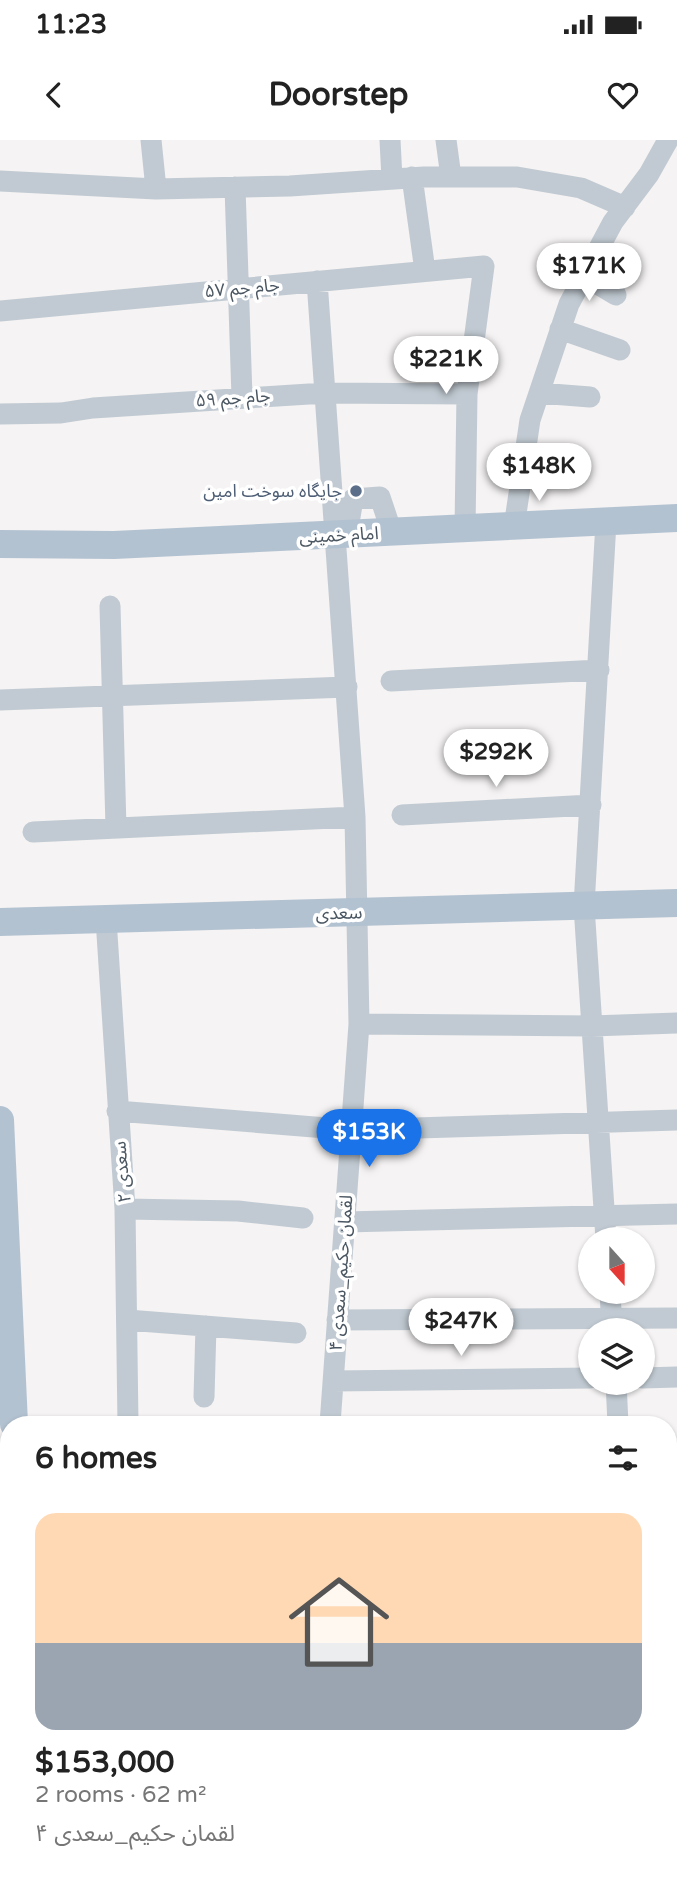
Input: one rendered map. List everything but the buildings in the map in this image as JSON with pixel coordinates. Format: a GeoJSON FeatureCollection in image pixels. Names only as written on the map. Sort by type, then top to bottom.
{"type":"FeatureCollection","features":[{"type":"Feature","properties":{"kind":"main road","name":"امام خمینی"},"geometry":{"type":"LineString","coordinates":[[0,544],[114,545],[677,519]]}},
{"type":"Feature","properties":{"kind":"main road","name":"سعدی"},"geometry":{"type":"LineString","coordinates":[[0,922],[677,903]]}},
{"type":"Feature","properties":{"kind":"main road"},"geometry":{"type":"LineString","coordinates":[[0,1120],[15,1416]]}},
{"type":"Feature","properties":{"kind":"main road"},"geometry":{"type":"LineString","coordinates":[[0,1701],[0,1721]]}},
{"type":"Feature","properties":{"kind":"street"},"geometry":{"type":"LineString","coordinates":[[150,140],[156,189]]}},
{"type":"Feature","properties":{"kind":"street"},"geometry":{"type":"LineString","coordinates":[[390,140],[425,271]]}},
{"type":"Feature","properties":{"kind":"street"},"geometry":{"type":"LineString","coordinates":[[446,140],[451,177]]}},
{"type":"Feature","properties":{"kind":"street"},"geometry":{"type":"LineString","coordinates":[[514,527],[530,419],[569,304],[613,222],[649,174],[668,140]]}},
{"type":"Feature","properties":{"kind":"street"},"geometry":{"type":"LineString","coordinates":[[649,174],[677,159]]}},
{"type":"Feature","properties":{"kind":"street"},"geometry":{"type":"LineString","coordinates":[[0,181],[156,189],[290,186],[402,178],[517,177],[581,188],[625,207]]}},
{"type":"Feature","properties":{"kind":"street"},"geometry":{"type":"LineString","coordinates":[[234,187],[242,397]]}},
{"type":"Feature","properties":{"kind":"street","name":"جام جم ۵۷"},"geometry":{"type":"LineString","coordinates":[[0,311],[484,266],[467,394]]}},
{"type":"Feature","properties":{"kind":"street"},"geometry":{"type":"LineString","coordinates":[[584,276],[616,295]]}},
{"type":"Feature","properties":{"kind":"street","name":"لقمان حکیم_سعدی ۴"},"geometry":{"type":"LineString","coordinates":[[317,281],[325,393],[341,535],[355,817],[359,1024],[331,1416]]}},
{"type":"Feature","properties":{"kind":"street"},"geometry":{"type":"LineString","coordinates":[[560,329],[620,350]]}},
{"type":"Feature","properties":{"kind":"street","name":"جام جم ۵۹"},"geometry":{"type":"LineString","coordinates":[[0,414],[61,413],[93,408],[325,393],[467,394]]}},
{"type":"Feature","properties":{"kind":"street"},"geometry":{"type":"LineString","coordinates":[[539,393],[590,397]]}},
{"type":"Feature","properties":{"kind":"street"},"geometry":{"type":"LineString","coordinates":[[465,529],[467,394]]}},
{"type":"Feature","properties":{"kind":"street"},"geometry":{"type":"LineString","coordinates":[[605,1227],[584,906],[592,805],[606,522]]}},
{"type":"Feature","properties":{"kind":"street"},"geometry":{"type":"LineString","coordinates":[[110,606],[116,828]]}},
{"type":"Feature","properties":{"kind":"street"},"geometry":{"type":"LineString","coordinates":[[391,681],[599,670]]}},
{"type":"Feature","properties":{"kind":"street"},"geometry":{"type":"LineString","coordinates":[[0,700],[347,687]]}},
{"type":"Feature","properties":{"kind":"street"},"geometry":{"type":"LineString","coordinates":[[402,815],[592,805]]}},
{"type":"Feature","properties":{"kind":"street"},"geometry":{"type":"LineString","coordinates":[[33,832],[355,817]]}},
{"type":"Feature","properties":{"kind":"street","name":"سعدی ۲"},"geometry":{"type":"LineString","coordinates":[[106,919],[125,1209],[128,1416]]}},
{"type":"Feature","properties":{"kind":"street"},"geometry":{"type":"LineString","coordinates":[[359,1024],[592,1026],[677,1023]]}},
{"type":"Feature","properties":{"kind":"street"},"geometry":{"type":"LineString","coordinates":[[117,1111],[351,1130],[677,1120]]}},
{"type":"Feature","properties":{"kind":"street"},"geometry":{"type":"LineString","coordinates":[[125,1209],[237,1211],[303,1218]]}},
{"type":"Feature","properties":{"kind":"street"},"geometry":{"type":"LineString","coordinates":[[345,1222],[677,1214]]}},
{"type":"Feature","properties":{"kind":"street"},"geometry":{"type":"LineString","coordinates":[[655,1320],[677,1318]]}},
{"type":"Feature","properties":{"kind":"street"},"geometry":{"type":"LineString","coordinates":[[127,1320],[296,1333]]}},
{"type":"Feature","properties":{"kind":"street"},"geometry":{"type":"LineString","coordinates":[[337,1320],[578,1324]]}},
{"type":"Feature","properties":{"kind":"street"},"geometry":{"type":"LineString","coordinates":[[204,1398],[206,1326]]}},
{"type":"Feature","properties":{"kind":"street"},"geometry":{"type":"LineString","coordinates":[[655,1378],[677,1377]]}},
{"type":"Feature","properties":{"kind":"street"},"geometry":{"type":"LineString","coordinates":[[333,1381],[578,1378]]}},
{"type":"Feature","properties":{"kind":"street"},"geometry":{"type":"LineString","coordinates":[[617,1395],[618,1416]]}},
{"type":"Feature","properties":{"kind":"place","name":"جایگاه سوخت امین"},"geometry":{"type":"Point","coordinates":[356,491]}}]}
